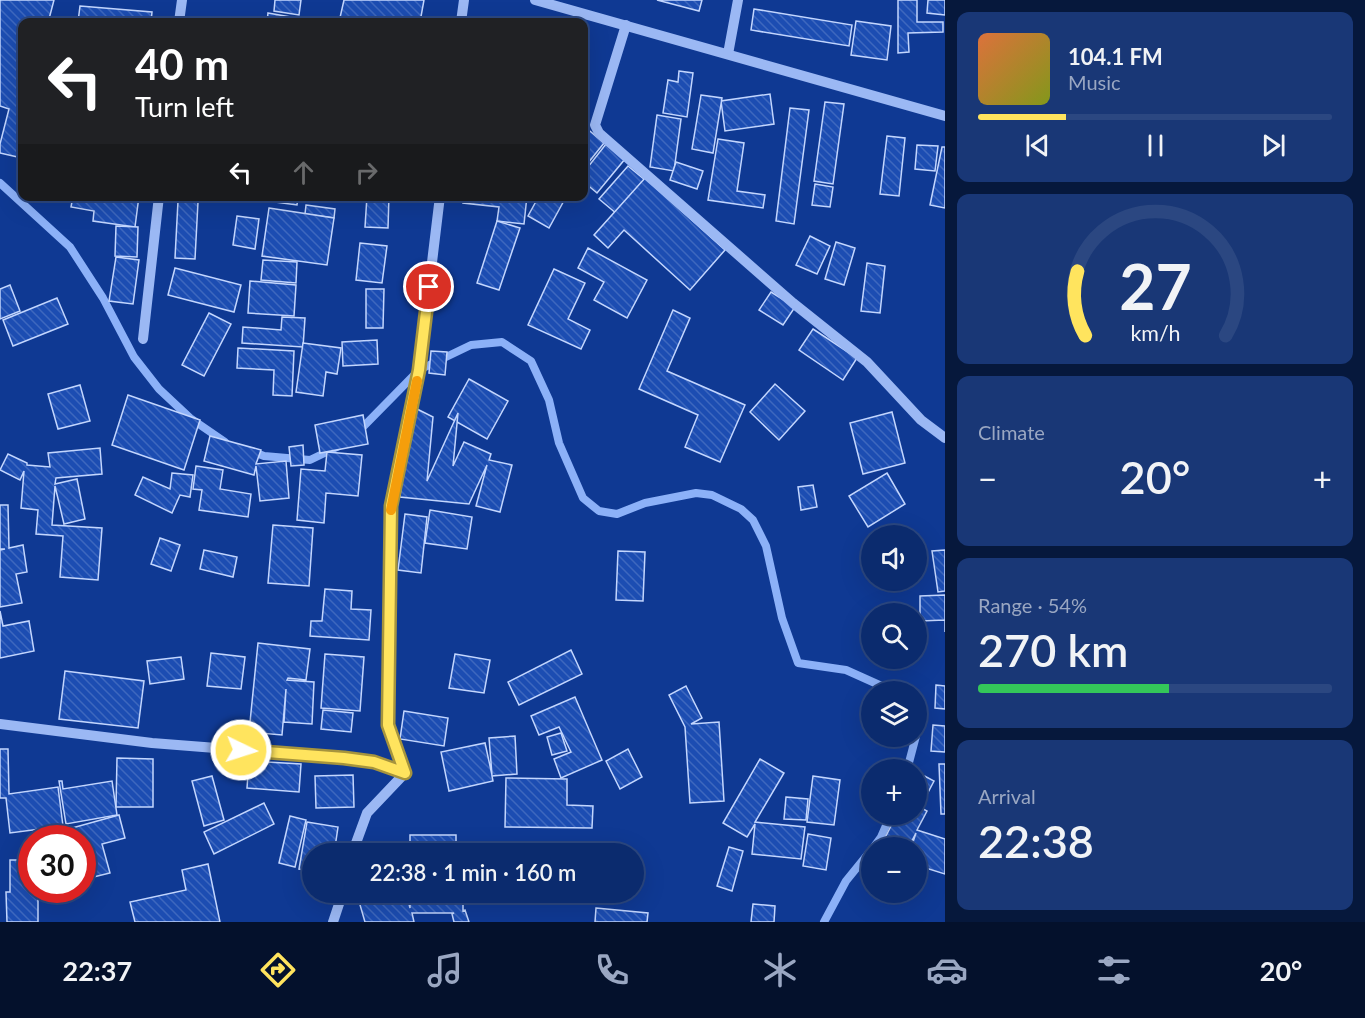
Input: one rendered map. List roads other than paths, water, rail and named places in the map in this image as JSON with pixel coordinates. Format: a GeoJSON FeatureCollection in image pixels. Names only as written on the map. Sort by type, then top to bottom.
{"type":"FeatureCollection","features":[{"type":"Feature","properties":{"kind":"street"},"geometry":{"type":"LineString","coordinates":[[180,18],[182,0]]}},
{"type":"Feature","properties":{"kind":"street"},"geometry":{"type":"LineString","coordinates":[[462,18],[464,0]]}},
{"type":"Feature","properties":{"kind":"street"},"geometry":{"type":"LineString","coordinates":[[535,0],[945,116]]}},
{"type":"Feature","properties":{"kind":"street"},"geometry":{"type":"LineString","coordinates":[[728,54],[738,0]]}},
{"type":"Feature","properties":{"kind":"street"},"geometry":{"type":"LineString","coordinates":[[626,26],[595,125],[599,133],[793,303],[867,362],[921,420],[945,438]]}},
{"type":"Feature","properties":{"kind":"street"},"geometry":{"type":"LineString","coordinates":[[143,339],[158,201]]}},
{"type":"Feature","properties":{"kind":"street"},"geometry":{"type":"LineString","coordinates":[[405,773],[388,725],[391,506],[419,370],[439,201]]}},
{"type":"Feature","properties":{"kind":"street"},"geometry":{"type":"LineString","coordinates":[[0,724],[152,743],[344,758],[374,762],[405,773]]}},
{"type":"Feature","properties":{"kind":"street"},"geometry":{"type":"LineString","coordinates":[[356,843],[367,813],[405,773]]}},
{"type":"Feature","properties":{"kind":"street"},"geometry":{"type":"LineString","coordinates":[[333,922],[339,903]]}},
{"type":"Feature","properties":{"kind":"waterway"},"geometry":{"type":"LineString","coordinates":[[0,183],[18,199]]}},
{"type":"Feature","properties":{"kind":"waterway"},"geometry":{"type":"LineString","coordinates":[[20,201],[70,247],[103,298],[134,357],[159,389],[190,418],[225,442]]}},
{"type":"Feature","properties":{"kind":"waterway"},"geometry":{"type":"LineString","coordinates":[[359,431],[419,370],[471,345],[502,342],[531,361],[549,400],[559,443],[583,498],[599,511],[617,514],[645,503],[696,493],[712,495],[741,509],[753,520],[766,546],[782,618],[798,663],[846,670],[870,681]]}},
{"type":"Feature","properties":{"kind":"waterway"},"geometry":{"type":"LineString","coordinates":[[251,451],[264,456],[310,460],[339,446]]}},
{"type":"Feature","properties":{"kind":"waterway"},"geometry":{"type":"LineString","coordinates":[[910,759],[913,747]]}},
{"type":"Feature","properties":{"kind":"waterway"},"geometry":{"type":"LineString","coordinates":[[881,837],[886,825]]}},
{"type":"Feature","properties":{"kind":"waterway"},"geometry":{"type":"LineString","coordinates":[[824,922],[846,881],[861,863]]}}]}
